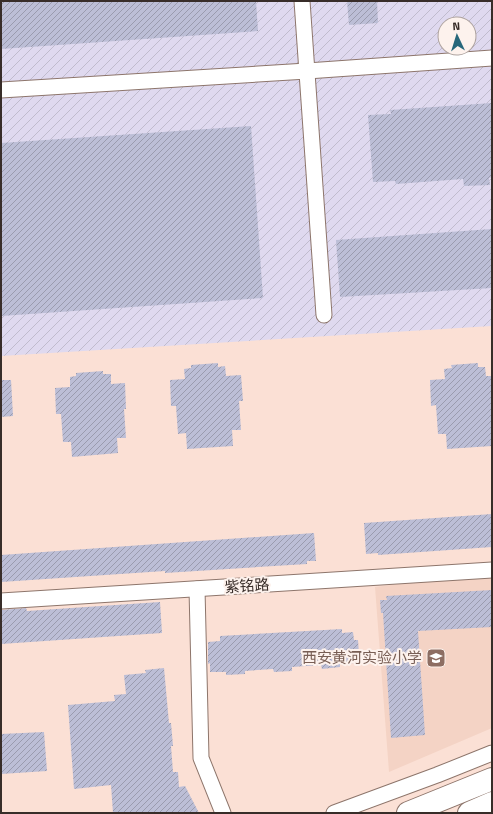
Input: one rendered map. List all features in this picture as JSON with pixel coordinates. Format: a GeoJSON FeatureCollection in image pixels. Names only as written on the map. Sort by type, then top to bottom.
{"type":"FeatureCollection","features":[{"type":"Feature","properties":{"kind":"main road"},"geometry":{"type":"LineString","coordinates":[[408,813],[492,779]]}},
{"type":"Feature","properties":{"kind":"main road"},"geometry":{"type":"LineString","coordinates":[[469,813],[492,803]]}},
{"type":"Feature","properties":{"kind":"street"},"geometry":{"type":"LineString","coordinates":[[302,1],[324,315]]}},
{"type":"Feature","properties":{"kind":"street"},"geometry":{"type":"LineString","coordinates":[[1,90],[492,58]]}},
{"type":"Feature","properties":{"kind":"street","name":"紫铭路"},"geometry":{"type":"LineString","coordinates":[[1,601],[492,570]]}},
{"type":"Feature","properties":{"kind":"street"},"geometry":{"type":"LineString","coordinates":[[197,589],[201,758],[223,813]]}},
{"type":"Feature","properties":{"kind":"street"},"geometry":{"type":"LineString","coordinates":[[334,813],[437,775],[492,752]]}},
{"type":"Feature","properties":{"kind":"shaded area"},"geometry":{"type":"Polygon","coordinates":[[[1,1],[492,1],[492,326],[1,356],[1,1]]]}},
{"type":"Feature","properties":{"kind":"shaded area","name":"西安黄河实验小学"},"geometry":{"type":"Polygon","coordinates":[[[492,572],[492,728],[389,772],[375,587],[492,572]]]}},
{"type":"Feature","properties":{"kind":"building"},"geometry":{"type":"Polygon","coordinates":[[[1,1],[256,1],[258,31],[1,49],[1,1]]]}},
{"type":"Feature","properties":{"kind":"building"},"geometry":{"type":"Polygon","coordinates":[[[347,1],[377,1],[378,23],[349,25],[347,1]]]}},
{"type":"Feature","properties":{"kind":"building"},"geometry":{"type":"Polygon","coordinates":[[[492,103],[492,177],[489,178],[490,185],[464,186],[463,179],[396,184],[395,181],[373,182],[368,115],[391,114],[390,110],[492,103]]]}},
{"type":"Feature","properties":{"kind":"building"},"geometry":{"type":"Polygon","coordinates":[[[251,126],[263,298],[1,316],[1,143],[251,126]]]}},
{"type":"Feature","properties":{"kind":"building"},"geometry":{"type":"Polygon","coordinates":[[[492,229],[492,288],[340,297],[336,240],[492,229]]]}},
{"type":"Feature","properties":{"kind":"building"},"geometry":{"type":"Polygon","coordinates":[[[218,363],[218,367],[225,366],[226,376],[241,375],[243,401],[239,401],[241,430],[232,430],[233,446],[187,449],[186,433],[178,434],[176,406],[171,406],[170,380],[185,379],[184,369],[191,368],[191,365],[218,363]]]}},
{"type":"Feature","properties":{"kind":"building"},"geometry":{"type":"Polygon","coordinates":[[[478,363],[478,367],[485,367],[486,376],[492,376],[492,446],[447,449],[446,434],[438,434],[436,405],[431,406],[430,380],[445,379],[444,369],[452,368],[451,365],[478,363]]]}},
{"type":"Feature","properties":{"kind":"building"},"geometry":{"type":"Polygon","coordinates":[[[103,371],[103,374],[111,374],[111,384],[125,383],[126,409],[124,409],[126,438],[117,438],[118,453],[72,457],[71,442],[63,442],[61,414],[56,414],[55,388],[70,387],[70,377],[76,376],[76,373],[103,371]]]}},
{"type":"Feature","properties":{"kind":"building"},"geometry":{"type":"Polygon","coordinates":[[[1,380],[11,380],[13,416],[1,417],[1,380]]]}},
{"type":"Feature","properties":{"kind":"building"},"geometry":{"type":"Polygon","coordinates":[[[492,514],[492,547],[378,555],[378,553],[366,554],[364,523],[492,514]]]}},
{"type":"Feature","properties":{"kind":"building"},"geometry":{"type":"Polygon","coordinates":[[[314,533],[316,561],[307,561],[307,564],[165,573],[165,571],[1,582],[1,555],[314,533]]]}},
{"type":"Feature","properties":{"kind":"building"},"geometry":{"type":"Polygon","coordinates":[[[492,590],[492,627],[418,631],[425,735],[391,738],[383,613],[381,613],[380,600],[387,600],[386,596],[492,590]]]}},
{"type":"Feature","properties":{"kind":"building"},"geometry":{"type":"Polygon","coordinates":[[[160,602],[162,633],[1,644],[1,610],[26,608],[27,611],[160,602]]]}},
{"type":"Feature","properties":{"kind":"building"},"geometry":{"type":"Polygon","coordinates":[[[342,629],[342,633],[353,632],[354,640],[358,640],[359,654],[355,654],[356,663],[340,664],[340,667],[322,669],[321,665],[292,667],[292,671],[274,672],[273,669],[245,671],[245,674],[226,675],[226,672],[210,672],[210,663],[208,664],[208,642],[220,641],[220,636],[342,629]]]}},
{"type":"Feature","properties":{"kind":"building"},"geometry":{"type":"Polygon","coordinates":[[[164,668],[169,723],[171,723],[173,746],[171,746],[173,772],[178,772],[179,787],[185,786],[199,813],[113,813],[111,785],[74,789],[68,705],[115,701],[114,695],[126,694],[124,675],[146,673],[145,670],[164,668]]]}},
{"type":"Feature","properties":{"kind":"building"},"geometry":{"type":"Polygon","coordinates":[[[44,732],[47,771],[1,774],[1,734],[44,732]]]}},
{"type":"Feature","properties":{"kind":"place","name":"西安黄河实验小学"},"geometry":{"type":"Point","coordinates":[436,658]}}]}
